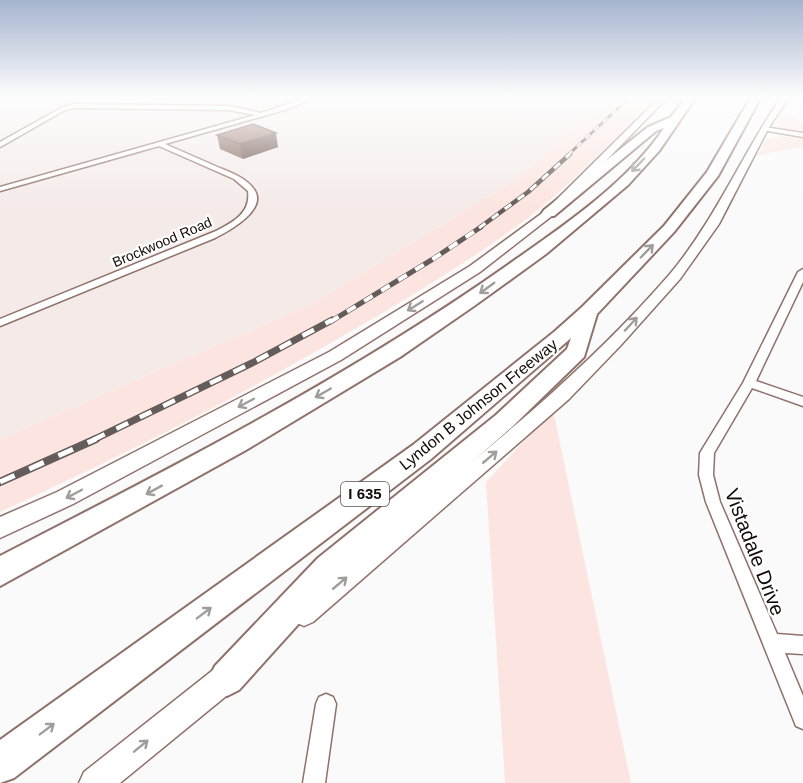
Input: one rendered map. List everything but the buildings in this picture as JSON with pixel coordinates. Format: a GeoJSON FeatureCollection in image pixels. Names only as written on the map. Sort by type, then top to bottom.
{"type":"FeatureCollection","features":[{"type":"Feature","properties":{"kind":"highway"},"geometry":{"type":"LineString","coordinates":[[549,213],[646,134]]}},
{"type":"Feature","properties":{"kind":"highway"},"geometry":{"type":"LineString","coordinates":[[0,572],[156,489],[403,347],[501,278],[611,193],[660,143],[666,134]]}},
{"type":"Feature","properties":{"kind":"highway","name":"Lyndon B Johnson Freeway"},"geometry":{"type":"LineString","coordinates":[[0,764],[422,452],[588,312],[669,229],[713,173],[735,134]]}},
{"type":"Feature","properties":{"kind":"highway"},"geometry":{"type":"LineString","coordinates":[[227,678],[329,568],[504,421],[577,352],[588,312]]}},
{"type":"Feature","properties":{"kind":"main road"},"geometry":{"type":"LineString","coordinates":[[0,528],[65,498],[335,356],[475,269],[549,213],[628,134]]}},
{"type":"Feature","properties":{"kind":"main road"},"geometry":{"type":"LineString","coordinates":[[95,783],[227,678],[563,395],[675,276],[713,224],[762,134]]}},
{"type":"Feature","properties":{"kind":"street"},"geometry":{"type":"LineString","coordinates":[[0,146],[21,134]]}},
{"type":"Feature","properties":{"kind":"street"},"geometry":{"type":"LineString","coordinates":[[0,189],[197,134]]}},
{"type":"Feature","properties":{"kind":"street","name":"Brockwood Road"},"geometry":{"type":"LineString","coordinates":[[0,323],[212,236],[244,217],[251,206],[251,190],[236,178],[160,144]]}},
{"type":"Feature","properties":{"kind":"street","name":"Vistadale Drive"},"geometry":{"type":"LineString","coordinates":[[803,274],[749,383],[707,453],[706,475],[713,502],[803,719]]}},
{"type":"Feature","properties":{"kind":"street"},"geometry":{"type":"LineString","coordinates":[[749,383],[803,402]]}},
{"type":"Feature","properties":{"kind":"street"},"geometry":{"type":"LineString","coordinates":[[770,643],[803,645]]}},
{"type":"Feature","properties":{"kind":"street"},"geometry":{"type":"LineString","coordinates":[[314,783],[326,704]]}},
{"type":"Feature","properties":{"kind":"shaded area"},"geometry":{"type":"Polygon","coordinates":[[[0,134],[569,134],[510,183],[312,304],[0,439],[0,134]]]}},
{"type":"Feature","properties":{"kind":"shaded area"},"geometry":{"type":"Polygon","coordinates":[[[569,134],[620,134],[538,210],[436,281],[263,381],[88,471],[0,512],[0,439],[312,304],[510,183],[569,134]]]}},
{"type":"Feature","properties":{"kind":"shaded area"},"geometry":{"type":"Polygon","coordinates":[[[782,136],[803,139],[803,147],[758,155],[766,139],[782,136]]]}},
{"type":"Feature","properties":{"kind":"shaded area"},"geometry":{"type":"Polygon","coordinates":[[[553,410],[631,783],[505,783],[486,482],[553,410]]]}},
{"type":"Feature","properties":{"kind":"railway"},"geometry":{"type":"LineString","coordinates":[[568,155],[591,134]]}},
{"type":"Feature","properties":{"kind":"railway"},"geometry":{"type":"LineString","coordinates":[[479,228],[528,192],[570,154]]}},
{"type":"Feature","properties":{"kind":"railway"},"geometry":{"type":"LineString","coordinates":[[330,322],[481,227]]}},
{"type":"Feature","properties":{"kind":"railway"},"geometry":{"type":"LineString","coordinates":[[93,440],[252,363],[332,320]]}},
{"type":"Feature","properties":{"kind":"railway"},"geometry":{"type":"LineString","coordinates":[[0,482],[96,439]]}}]}
